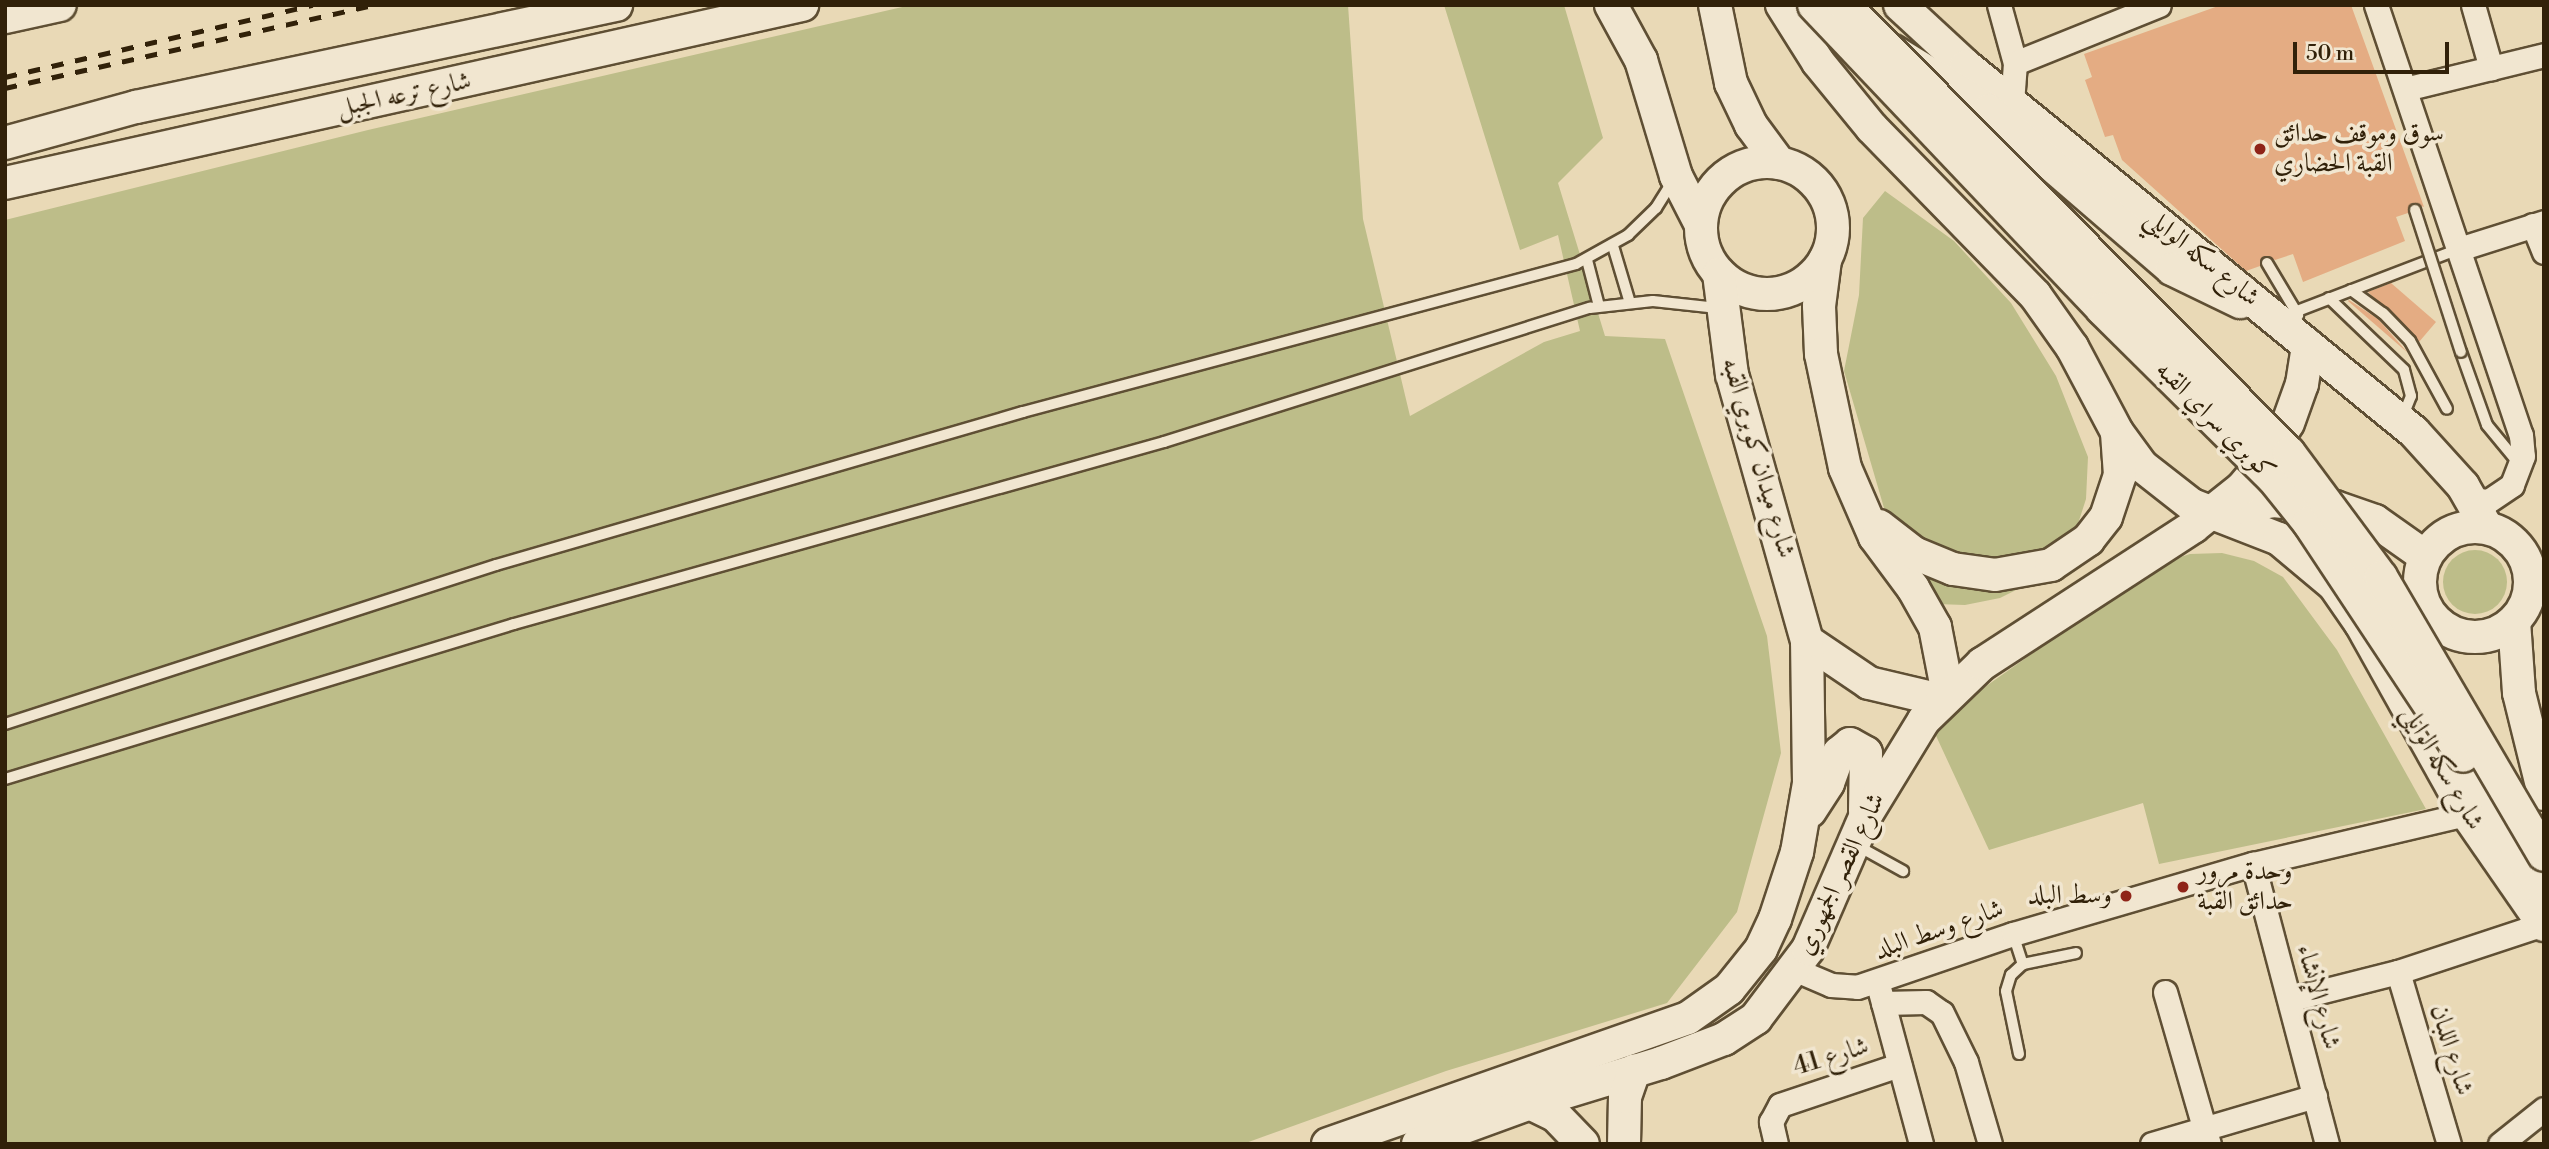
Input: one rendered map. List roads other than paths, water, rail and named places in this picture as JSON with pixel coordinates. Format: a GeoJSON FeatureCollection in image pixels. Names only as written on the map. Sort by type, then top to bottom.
{"type":"FeatureCollection","features":[{"type":"Feature","properties":{"kind":"main road"},"geometry":{"type":"LineString","coordinates":[[5,17],[60,5]]}},
{"type":"Feature","properties":{"kind":"main road","name":"شارع ترعه الجبل"},"geometry":{"type":"LineString","coordinates":[[5,143],[136,107],[616,5]]}},
{"type":"Feature","properties":{"kind":"main road","name":"شارع ترعه الجبل"},"geometry":{"type":"LineString","coordinates":[[5,183],[802,5]]}},
{"type":"Feature","properties":{"kind":"main road"},"geometry":{"type":"LineString","coordinates":[[1611,5],[1651,86],[1676,176],[1700,223],[1704,250],[1718,274],[1742,290],[1783,293],[1808,281],[1825,260]]}},
{"type":"Feature","properties":{"kind":"main road"},"geometry":{"type":"LineString","coordinates":[[1715,5],[1731,83],[1751,125],[1779,163]]}},
{"type":"Feature","properties":{"kind":"main road"},"geometry":{"type":"LineString","coordinates":[[1782,5],[1818,62],[1872,128],[2035,295],[2072,347],[2104,402],[2117,432],[2120,475],[2106,517],[2077,550],[2038,569],[1974,573],[1933,562],[1896,541],[1856,501]]}},
{"type":"Feature","properties":{"kind":"main road","name":"كوبري سراي القبه"},"geometry":{"type":"LineString","coordinates":[[1814,5],[2102,309],[2273,478],[2331,555],[2463,756],[2544,893]]}},
{"type":"Feature","properties":{"kind":"main road","name":"كوبري سراي القبه"},"geometry":{"type":"LineString","coordinates":[[1844,5],[1879,45],[2106,266],[2254,415],[2305,473],[2381,577],[2544,855]]}},
{"type":"Feature","properties":{"kind":"main road","name":"شارع سكه الوايلي"},"geometry":{"type":"LineString","coordinates":[[1900,5],[2012,103],[2281,309],[2308,345],[2432,448],[2470,499],[2487,528]]}},
{"type":"Feature","properties":{"kind":"main road"},"geometry":{"type":"LineString","coordinates":[[460,38],[467,81]]}},
{"type":"Feature","properties":{"kind":"main road"},"geometry":{"type":"LineString","coordinates":[[1879,45],[1930,70],[1988,110],[2133,236],[2193,282],[2281,309]]}},
{"type":"Feature","properties":{"kind":"main road"},"geometry":{"type":"LineString","coordinates":[[1700,223],[1708,196],[1726,176],[1751,163],[1779,163],[1804,173],[1830,206],[1833,233],[1825,260],[1819,306],[1821,354],[1856,501],[1935,627],[1945,697],[1869,683],[1807,640]]}},
{"type":"Feature","properties":{"kind":"main road","name":"شارع ميدان كوبري القبه"},"geometry":{"type":"LineString","coordinates":[[1718,274],[1732,375],[1807,640]]}},
{"type":"Feature","properties":{"kind":"main road","name":"شارع القصر الجمهوري"},"geometry":{"type":"LineString","coordinates":[[1418,1144],[1530,1103],[1634,1071],[1724,1039],[1756,1018],[1796,971],[1828,910],[1860,830],[1908,742],[1945,697],[2003,648],[2212,513],[2256,473],[2279,440],[2302,384],[2308,345]]}},
{"type":"Feature","properties":{"kind":"main road","name":"شارع سكه الوايلي"},"geometry":{"type":"LineString","coordinates":[[2117,432],[2157,481],[2212,513],[2279,539],[2334,585],[2361,624],[2467,814],[2543,925]]}},
{"type":"Feature","properties":{"kind":"main road","name":"شارع القصر الجمهوري"},"geometry":{"type":"LineString","coordinates":[[2212,513],[2263,502],[2315,503],[2375,521],[2426,556]]}},
{"type":"Feature","properties":{"kind":"main road"},"geometry":{"type":"LineString","coordinates":[[2526,617],[2494,634],[2470,637],[2438,622],[2421,591],[2426,556],[2452,532],[2487,528],[2506,537],[2533,561],[2519,693],[2544,794]]}},
{"type":"Feature","properties":{"kind":"main road","name":"شارع القصر الجمهوري"},"geometry":{"type":"LineString","coordinates":[[1328,1144],[1688,1018],[1729,989],[1761,949],[1788,886],[1804,818],[1812,748],[1807,640]]}},
{"type":"Feature","properties":{"kind":"main road"},"geometry":{"type":"LineString","coordinates":[[1804,818],[1828,783],[1839,752],[1850,744],[1866,753],[1860,830]]}},
{"type":"Feature","properties":{"kind":"main road"},"geometry":{"type":"LineString","coordinates":[[1624,1144],[1625,1097],[1634,1071]]}},
{"type":"Feature","properties":{"kind":"main road"},"geometry":{"type":"LineString","coordinates":[[1530,1103],[1555,1115],[1583,1144]]}},
{"type":"Feature","properties":{"kind":"street"},"geometry":{"type":"LineString","coordinates":[[1999,5],[2015,63],[2012,103]]}},
{"type":"Feature","properties":{"kind":"street"},"geometry":{"type":"LineString","coordinates":[[2015,63],[2159,5]]}},
{"type":"Feature","properties":{"kind":"street"},"geometry":{"type":"LineString","coordinates":[[2376,5],[2529,450],[2504,493],[2488,501],[2470,499]]}},
{"type":"Feature","properties":{"kind":"street"},"geometry":{"type":"LineString","coordinates":[[2473,5],[2491,68]]}},
{"type":"Feature","properties":{"kind":"street"},"geometry":{"type":"LineString","coordinates":[[2405,89],[2544,55]]}},
{"type":"Feature","properties":{"kind":"street"},"geometry":{"type":"LineString","coordinates":[[2459,249],[2539,223],[2544,252]]}},
{"type":"Feature","properties":{"kind":"street","name":"شارع وسط البلد"},"geometry":{"type":"LineString","coordinates":[[1796,971],[1831,985],[1880,992],[2013,933],[2253,864],[2467,814]]}},
{"type":"Feature","properties":{"kind":"street","name":"شارع الإنشاء"},"geometry":{"type":"LineString","coordinates":[[2253,864],[2291,999],[2327,1144]]}},
{"type":"Feature","properties":{"kind":"street"},"geometry":{"type":"LineString","coordinates":[[2291,999],[2398,972],[2543,925]]}},
{"type":"Feature","properties":{"kind":"street","name":"شارع اللبان"},"geometry":{"type":"LineString","coordinates":[[2398,972],[2449,1144]]}},
{"type":"Feature","properties":{"kind":"street"},"geometry":{"type":"LineString","coordinates":[[1920,1144],[1880,992],[1926,1002],[1942,1013],[1966,1062],[1990,1144]]}},
{"type":"Feature","properties":{"kind":"street"},"geometry":{"type":"LineString","coordinates":[[2165,992],[2206,1136]]}},
{"type":"Feature","properties":{"kind":"street","name":"شارع 41"},"geometry":{"type":"LineString","coordinates":[[1776,1144],[1771,1122],[1780,1105],[1899,1065]]}},
{"type":"Feature","properties":{"kind":"street"},"geometry":{"type":"LineString","coordinates":[[2151,1144],[2206,1136],[2315,1096]]}},
{"type":"Feature","properties":{"kind":"street"},"geometry":{"type":"LineString","coordinates":[[2500,1144],[2544,1109]]}},
{"type":"Feature","properties":{"kind":"lane"},"geometry":{"type":"LineString","coordinates":[[5,724],[509,561],[1023,412],[1587,260],[1613,246],[1656,208],[1676,176]]}},
{"type":"Feature","properties":{"kind":"lane"},"geometry":{"type":"LineString","coordinates":[[2415,210],[2487,425],[2529,450]]}},
{"type":"Feature","properties":{"kind":"lane"},"geometry":{"type":"LineString","coordinates":[[1613,246],[1630,303]]}},
{"type":"Feature","properties":{"kind":"lane"},"geometry":{"type":"LineString","coordinates":[[2267,263],[2281,309],[2329,298],[2459,249]]}},
{"type":"Feature","properties":{"kind":"lane"},"geometry":{"type":"LineString","coordinates":[[1587,260],[1599,306]]}},
{"type":"Feature","properties":{"kind":"lane"},"geometry":{"type":"LineString","coordinates":[[2351,290],[2383,313],[2410,341],[2447,409]]}},
{"type":"Feature","properties":{"kind":"lane"},"geometry":{"type":"LineString","coordinates":[[2329,298],[2404,370],[2411,396],[2400,421]]}},
{"type":"Feature","properties":{"kind":"lane"},"geometry":{"type":"LineString","coordinates":[[5,779],[514,624],[1164,442],[1599,306],[1676,301],[1721,308]]}},
{"type":"Feature","properties":{"kind":"lane"},"geometry":{"type":"LineString","coordinates":[[1860,830],[1903,871]]}},
{"type":"Feature","properties":{"kind":"lane"},"geometry":{"type":"LineString","coordinates":[[2013,933],[2023,964]]}},
{"type":"Feature","properties":{"kind":"lane"},"geometry":{"type":"LineString","coordinates":[[2020,1054],[2006,991],[2011,975],[2023,964],[2076,953]]}},
{"type":"Feature","properties":{"kind":"railway"},"geometry":{"type":"LineString","coordinates":[[5,77],[313,5]]}},
{"type":"Feature","properties":{"kind":"railway"},"geometry":{"type":"LineString","coordinates":[[5,88],[373,5]]}},
{"type":"Feature","properties":{"kind":"place","name":"سوق وموقف حدائق القبة الحضاري"},"geometry":{"type":"Point","coordinates":[2260,149]}},
{"type":"Feature","properties":{"kind":"place","name":"وحدة مرور حدائق القبة"},"geometry":{"type":"Point","coordinates":[2183,887]}},
{"type":"Feature","properties":{"kind":"place","name":"وسط البلد"},"geometry":{"type":"Point","coordinates":[2126,896]}}]}
